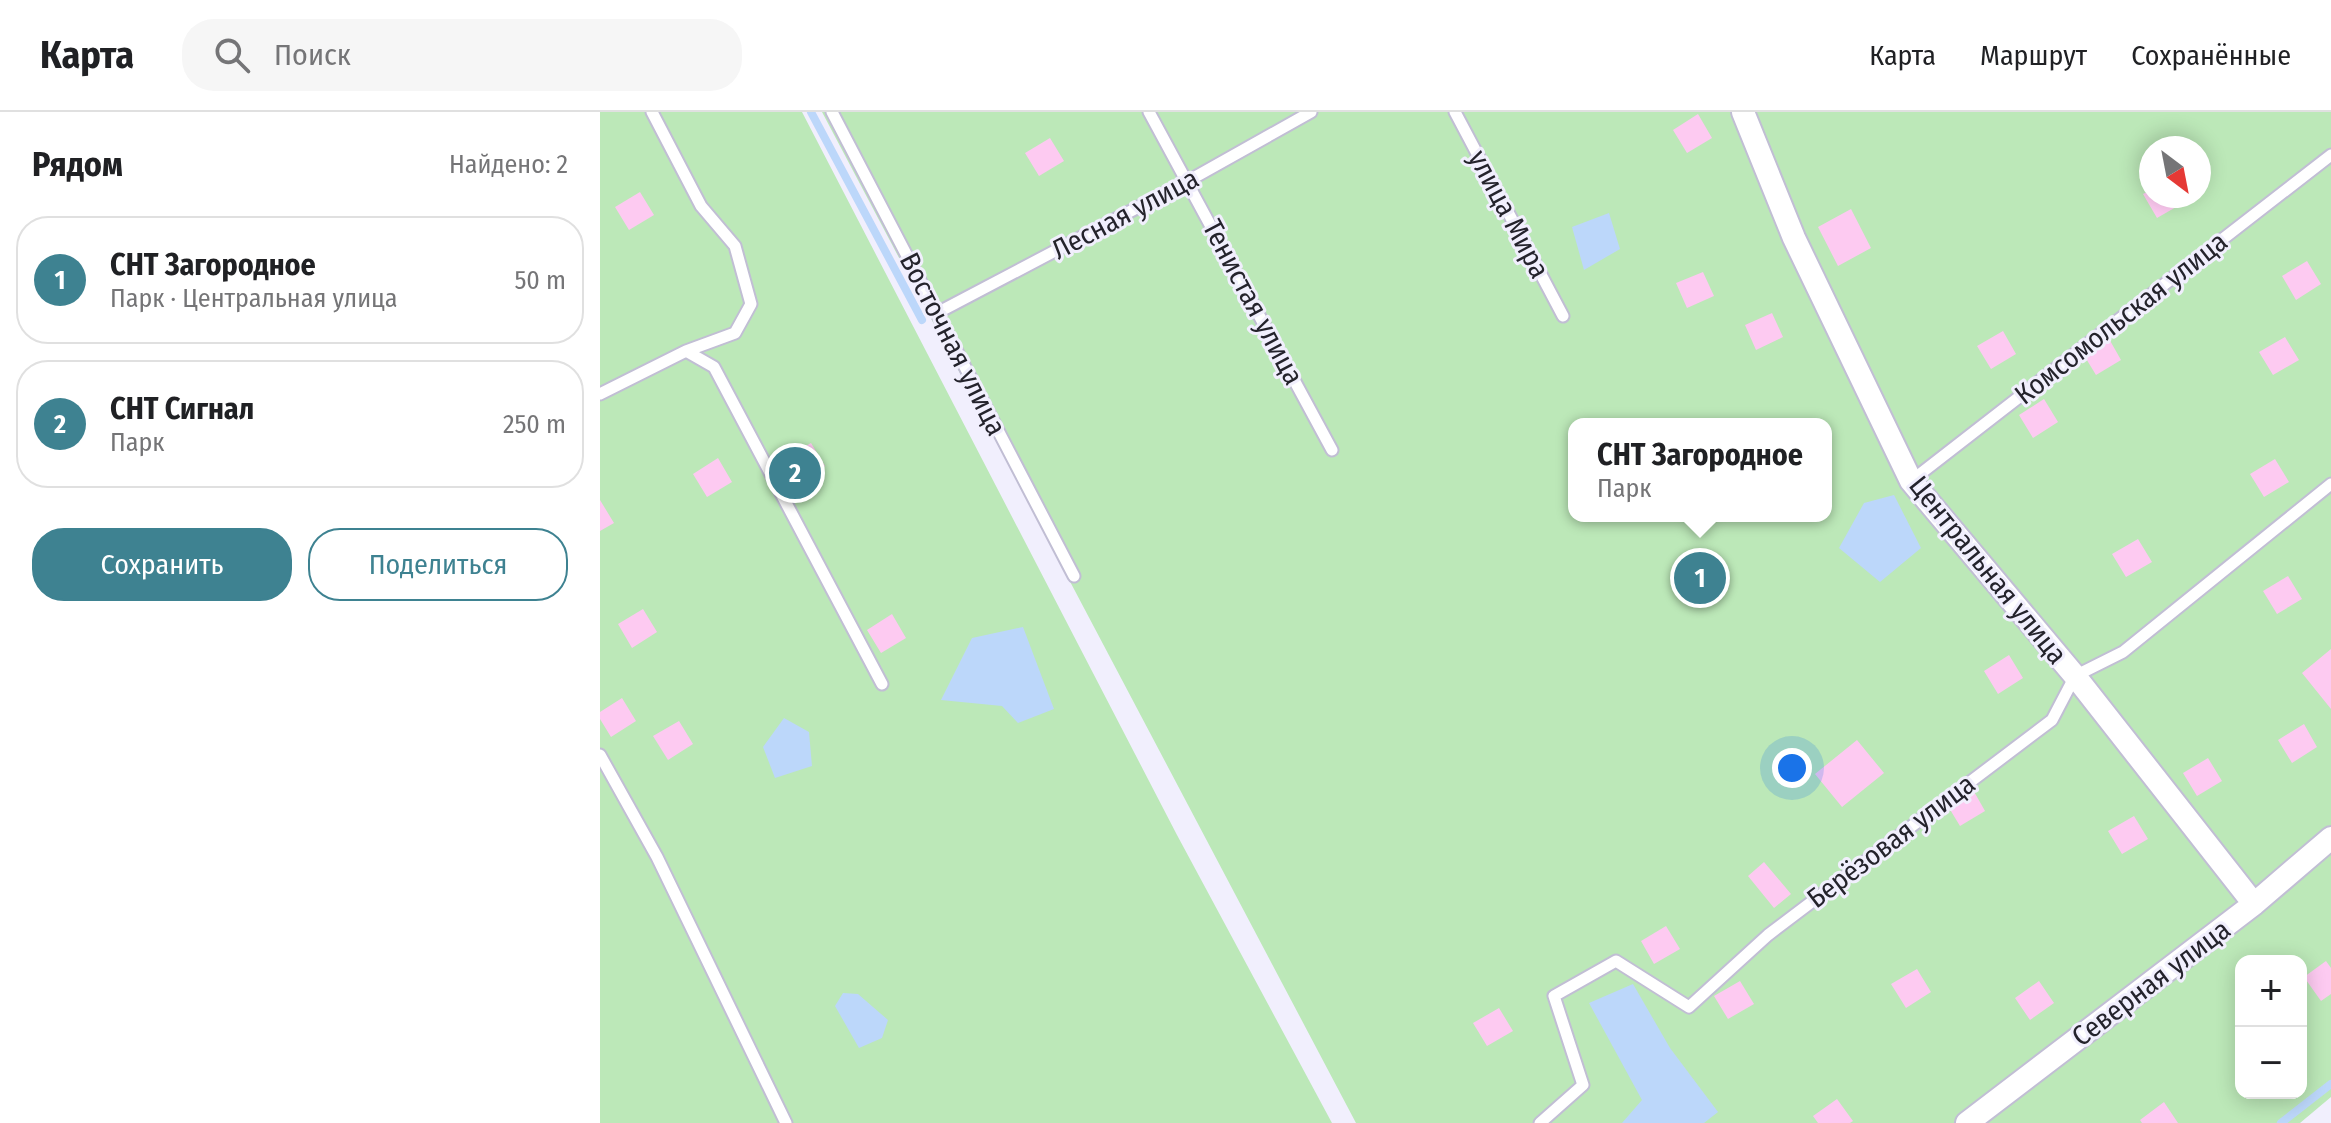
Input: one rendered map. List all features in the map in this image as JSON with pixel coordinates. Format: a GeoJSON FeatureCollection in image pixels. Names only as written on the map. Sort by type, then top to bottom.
{"type":"FeatureCollection","features":[{"type":"Feature","properties":{"kind":"street","name":"Центральная улица"},"geometry":{"type":"LineString","coordinates":[[1743,112],[1794,238],[1911,481],[2075,676],[2254,904]]}},
{"type":"Feature","properties":{"kind":"street","name":"Северная улица"},"geometry":{"type":"LineString","coordinates":[[1967,1123],[2254,904],[2331,838]]}},
{"type":"Feature","properties":{"kind":"lane"},"geometry":{"type":"LineString","coordinates":[[600,394],[686,351],[735,333],[751,304],[735,246],[701,206],[652,112]]}},
{"type":"Feature","properties":{"kind":"lane","name":"Восточная улица"},"geometry":{"type":"LineString","coordinates":[[832,112],[1074,576]]}},
{"type":"Feature","properties":{"kind":"lane","name":"Тенистая улица"},"geometry":{"type":"LineString","coordinates":[[1149,112],[1332,450]]}},
{"type":"Feature","properties":{"kind":"lane","name":"Лесная улица"},"geometry":{"type":"LineString","coordinates":[[937,313],[1188,181],[1311,112]]}},
{"type":"Feature","properties":{"kind":"lane","name":"улица Мира"},"geometry":{"type":"LineString","coordinates":[[1455,112],[1563,316]]}},
{"type":"Feature","properties":{"kind":"lane","name":"Комсомольская улица"},"geometry":{"type":"LineString","coordinates":[[1911,481],[2331,155]]}},
{"type":"Feature","properties":{"kind":"lane"},"geometry":{"type":"LineString","coordinates":[[686,351],[714,367],[882,684]]}},
{"type":"Feature","properties":{"kind":"lane"},"geometry":{"type":"LineString","coordinates":[[2075,676],[2123,652],[2331,484]]}},
{"type":"Feature","properties":{"kind":"lane","name":"Берёзовая улица"},"geometry":{"type":"LineString","coordinates":[[1540,1123],[1583,1085],[1554,996],[1616,961],[1689,1007],[1768,935],[2052,720],[2075,676]]}},
{"type":"Feature","properties":{"kind":"lane"},"geometry":{"type":"LineString","coordinates":[[600,755],[657,857],[786,1123]]}},
{"type":"Feature","properties":{"kind":"green space"},"geometry":{"type":"Polygon","coordinates":[[[600,112],[802,112],[1177,835],[1332,1123],[600,1123],[600,112]]]}},
{"type":"Feature","properties":{"kind":"green space"},"geometry":{"type":"Polygon","coordinates":[[[822,112],[2331,112],[2331,1097],[2300,1123],[1356,1123],[822,112]]]}},
{"type":"Feature","properties":{"kind":"water"},"geometry":{"type":"Polygon","coordinates":[[[1609,213],[1620,249],[1584,270],[1572,227],[1609,213]]]}},
{"type":"Feature","properties":{"kind":"water"},"geometry":{"type":"Polygon","coordinates":[[[1894,495],[1921,548],[1880,582],[1839,548],[1864,503],[1894,495]]]}},
{"type":"Feature","properties":{"kind":"water"},"geometry":{"type":"Polygon","coordinates":[[[1023,627],[1054,709],[1018,723],[1002,706],[941,700],[972,638],[1023,627]]]}},
{"type":"Feature","properties":{"kind":"water"},"geometry":{"type":"Polygon","coordinates":[[[784,718],[809,732],[812,766],[775,778],[763,747],[784,718]]]}},
{"type":"Feature","properties":{"kind":"water"},"geometry":{"type":"Polygon","coordinates":[[[1633,984],[1670,1048],[1718,1112],[1704,1123],[1622,1123],[1642,1100],[1589,1003],[1633,984]]]}},
{"type":"Feature","properties":{"kind":"water"},"geometry":{"type":"Polygon","coordinates":[[[843,993],[858,994],[888,1020],[882,1038],[859,1048],[835,1006],[843,993]]]}},
{"type":"Feature","properties":{"kind":"building"},"geometry":{"type":"Polygon","coordinates":[[[1698,114],[1712,138],[1687,153],[1673,130],[1698,114]]]}},
{"type":"Feature","properties":{"kind":"building"},"geometry":{"type":"Polygon","coordinates":[[[1050,138],[1064,161],[1039,176],[1025,153],[1050,138]]]}},
{"type":"Feature","properties":{"kind":"building"},"geometry":{"type":"Polygon","coordinates":[[[640,192],[654,215],[629,230],[615,207],[640,192]]]}},
{"type":"Feature","properties":{"kind":"building"},"geometry":{"type":"Polygon","coordinates":[[[2151,208],[2174,208],[2157,218],[2151,208]]]}},
{"type":"Feature","properties":{"kind":"building"},"geometry":{"type":"Polygon","coordinates":[[[1851,209],[1871,248],[1838,266],[1818,227],[1851,209]]]}},
{"type":"Feature","properties":{"kind":"building"},"geometry":{"type":"Polygon","coordinates":[[[2307,261],[2321,284],[2296,300],[2282,276],[2307,261]]]}},
{"type":"Feature","properties":{"kind":"building"},"geometry":{"type":"Polygon","coordinates":[[[1703,272],[1714,296],[1687,308],[1676,283],[1703,272]]]}},
{"type":"Feature","properties":{"kind":"building"},"geometry":{"type":"Polygon","coordinates":[[[1772,313],[1783,337],[1756,350],[1745,325],[1772,313]]]}},
{"type":"Feature","properties":{"kind":"building"},"geometry":{"type":"Polygon","coordinates":[[[2003,331],[2016,354],[1991,369],[1977,346],[2003,331]]]}},
{"type":"Feature","properties":{"kind":"building"},"geometry":{"type":"Polygon","coordinates":[[[2108,337],[2121,360],[2096,375],[2082,352],[2108,337]]]}},
{"type":"Feature","properties":{"kind":"building"},"geometry":{"type":"Polygon","coordinates":[[[2285,337],[2299,360],[2273,375],[2259,352],[2285,337]]]}},
{"type":"Feature","properties":{"kind":"building"},"geometry":{"type":"Polygon","coordinates":[[[2044,399],[2058,422],[2033,438],[2019,415],[2044,399]]]}},
{"type":"Feature","properties":{"kind":"building"},"geometry":{"type":"Polygon","coordinates":[[[811,443],[825,466],[799,481],[785,458],[811,443]]]}},
{"type":"Feature","properties":{"kind":"building"},"geometry":{"type":"Polygon","coordinates":[[[718,458],[732,482],[707,497],[693,474],[718,458]]]}},
{"type":"Feature","properties":{"kind":"building"},"geometry":{"type":"Polygon","coordinates":[[[2275,459],[2289,482],[2264,497],[2250,474],[2275,459]]]}},
{"type":"Feature","properties":{"kind":"building"},"geometry":{"type":"Polygon","coordinates":[[[600,500],[614,523],[600,531],[600,500]]]}},
{"type":"Feature","properties":{"kind":"building"},"geometry":{"type":"Polygon","coordinates":[[[2138,539],[2152,562],[2126,577],[2112,554],[2138,539]]]}},
{"type":"Feature","properties":{"kind":"building"},"geometry":{"type":"Polygon","coordinates":[[[2288,576],[2302,599],[2277,614],[2263,591],[2288,576]]]}},
{"type":"Feature","properties":{"kind":"building"},"geometry":{"type":"Polygon","coordinates":[[[643,609],[657,632],[632,648],[618,624],[643,609]]]}},
{"type":"Feature","properties":{"kind":"building"},"geometry":{"type":"Polygon","coordinates":[[[892,614],[906,638],[881,653],[867,630],[892,614]]]}},
{"type":"Feature","properties":{"kind":"building"},"geometry":{"type":"Polygon","coordinates":[[[2331,649],[2331,709],[2302,673],[2331,649]]]}},
{"type":"Feature","properties":{"kind":"building"},"geometry":{"type":"Polygon","coordinates":[[[2009,655],[2023,678],[1998,694],[1984,671],[2009,655]]]}},
{"type":"Feature","properties":{"kind":"building"},"geometry":{"type":"Polygon","coordinates":[[[622,698],[636,721],[611,737],[600,719],[600,712],[622,698]]]}},
{"type":"Feature","properties":{"kind":"building"},"geometry":{"type":"Polygon","coordinates":[[[679,721],[693,744],[668,760],[653,736],[679,721]]]}},
{"type":"Feature","properties":{"kind":"building"},"geometry":{"type":"Polygon","coordinates":[[[2304,724],[2317,747],[2292,763],[2278,740],[2304,724]]]}},
{"type":"Feature","properties":{"kind":"building"},"geometry":{"type":"Polygon","coordinates":[[[1857,740],[1884,773],[1842,807],[1815,774],[1857,740]]]}},
{"type":"Feature","properties":{"kind":"building"},"geometry":{"type":"Polygon","coordinates":[[[2208,758],[2222,781],[2197,796],[2183,773],[2208,758]]]}},
{"type":"Feature","properties":{"kind":"building"},"geometry":{"type":"Polygon","coordinates":[[[1972,788],[1985,811],[1960,826],[1946,803],[1972,788]]]}},
{"type":"Feature","properties":{"kind":"building"},"geometry":{"type":"Polygon","coordinates":[[[2134,816],[2148,839],[2122,854],[2108,831],[2134,816]]]}},
{"type":"Feature","properties":{"kind":"building"},"geometry":{"type":"Polygon","coordinates":[[[1764,862],[1791,894],[1774,908],[1748,876],[1764,862]]]}},
{"type":"Feature","properties":{"kind":"building"},"geometry":{"type":"Polygon","coordinates":[[[1666,926],[1680,949],[1654,964],[1641,941],[1666,926]]]}},
{"type":"Feature","properties":{"kind":"building"},"geometry":{"type":"Polygon","coordinates":[[[2326,961],[2331,968],[2331,994],[2321,1001],[2307,981],[2307,975],[2326,961]]]}},
{"type":"Feature","properties":{"kind":"building"},"geometry":{"type":"Polygon","coordinates":[[[1917,969],[1931,992],[1906,1008],[1891,984],[1917,969]]]}},
{"type":"Feature","properties":{"kind":"building"},"geometry":{"type":"Polygon","coordinates":[[[1740,981],[1754,1004],[1728,1019],[1714,996],[1740,981]]]}},
{"type":"Feature","properties":{"kind":"building"},"geometry":{"type":"Polygon","coordinates":[[[2039,981],[2054,1003],[2030,1020],[2015,998],[2039,981]]]}},
{"type":"Feature","properties":{"kind":"building"},"geometry":{"type":"Polygon","coordinates":[[[1499,1008],[1513,1031],[1487,1046],[1473,1023],[1499,1008]]]}},
{"type":"Feature","properties":{"kind":"building"},"geometry":{"type":"Polygon","coordinates":[[[1837,1099],[1853,1121],[1818,1123],[1813,1116],[1837,1099]]]}},
{"type":"Feature","properties":{"kind":"building"},"geometry":{"type":"Polygon","coordinates":[[[2164,1102],[2178,1123],[2142,1123],[2140,1120],[2164,1102]]]}},
{"type":"Feature","properties":{"kind":"waterway"},"geometry":{"type":"LineString","coordinates":[[811,112],[922,320]]}},
{"type":"Feature","properties":{"kind":"waterway"},"geometry":{"type":"LineString","coordinates":[[2281,1123],[2331,1084]]}},
{"type":"Feature","properties":{"kind":"place","name":"СНТ Сигнал"},"geometry":{"type":"Point","coordinates":[795,473]}},
{"type":"Feature","properties":{"kind":"place","name":"СНТ Загородное"},"geometry":{"type":"Point","coordinates":[1700,578]}}]}
